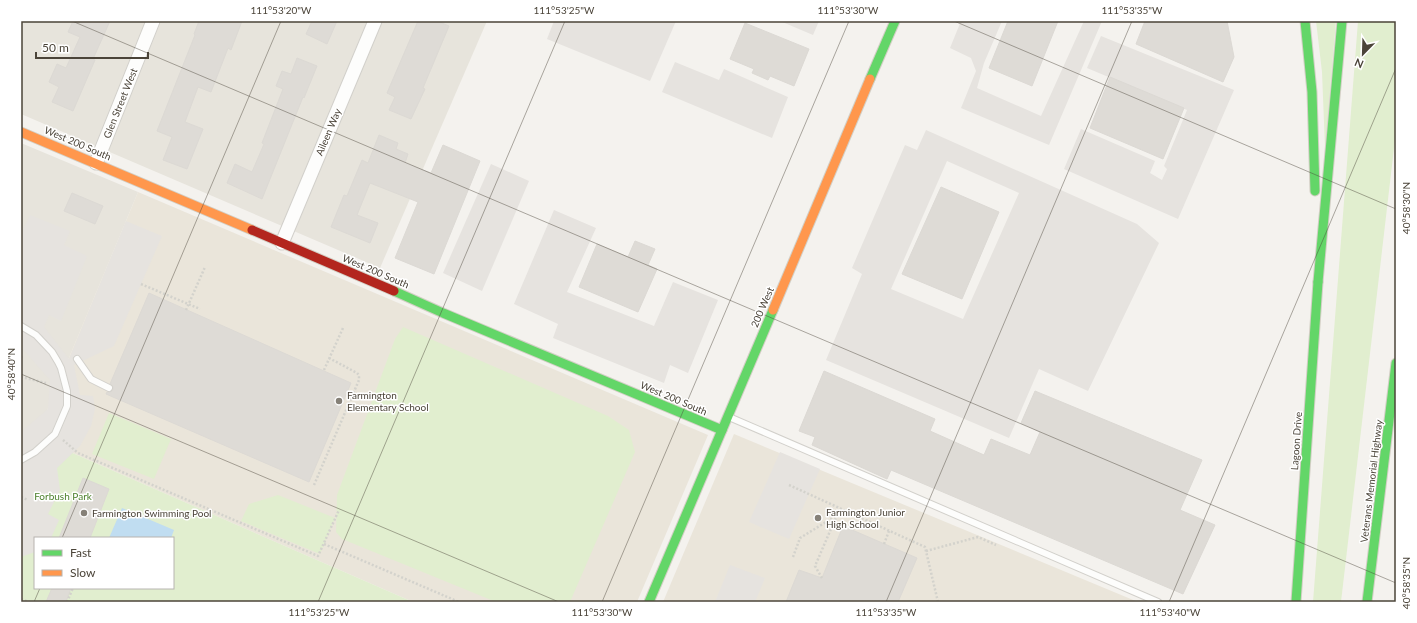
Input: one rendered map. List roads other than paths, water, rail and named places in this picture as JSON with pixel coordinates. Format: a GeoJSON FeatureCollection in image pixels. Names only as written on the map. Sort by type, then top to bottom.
{"type":"FeatureCollection","features":[{"type":"Feature","properties":{"kind":"main road","name":"200 West"},"geometry":{"type":"LineString","coordinates":[[649,602],[895,21]]}},
{"type":"Feature","properties":{"kind":"main road"},"geometry":{"type":"LineString","coordinates":[[1305,21],[1312,92],[1318,282]]}},
{"type":"Feature","properties":{"kind":"main road"},"geometry":{"type":"LineString","coordinates":[[1318,282],[1342,21]]}},
{"type":"Feature","properties":{"kind":"main road","name":"West 200 South"},"geometry":{"type":"LineString","coordinates":[[21,132],[443,313],[722,430]]}},
{"type":"Feature","properties":{"kind":"main road","name":"Lagoon Drive"},"geometry":{"type":"LineString","coordinates":[[1296,602],[1318,282]]}},
{"type":"Feature","properties":{"kind":"main road","name":"Veterans Memorial Highway"},"geometry":{"type":"LineString","coordinates":[[1367,602],[1396,363]]}},
{"type":"Feature","properties":{"kind":"street","name":"Glen Street West"},"geometry":{"type":"LineString","coordinates":[[96,163],[154,21]]}},
{"type":"Feature","properties":{"kind":"street","name":"Aileen Way"},"geometry":{"type":"LineString","coordinates":[[282,243],[375,21]]}},
{"type":"Feature","properties":{"kind":"lane"},"geometry":{"type":"LineString","coordinates":[[21,326],[36,334],[52,352],[61,368],[67,391],[67,406],[55,434],[35,452],[21,460]]}},
{"type":"Feature","properties":{"kind":"lane"},"geometry":{"type":"LineString","coordinates":[[77,359],[91,379],[109,388]]}},
{"type":"Feature","properties":{"kind":"lane"},"geometry":{"type":"LineString","coordinates":[[728,416],[1158,602]]}},
{"type":"Feature","properties":{"kind":"water"},"geometry":{"type":"Polygon","coordinates":[[[122,508],[174,530],[171,537],[109,537],[122,508]]]}},
{"type":"Feature","properties":{"kind":"place","name":"Farmington Elementary School"},"geometry":{"type":"Point","coordinates":[339,401]}},
{"type":"Feature","properties":{"kind":"place","name":"Farmington Swimming Pool"},"geometry":{"type":"Point","coordinates":[84,513]}},
{"type":"Feature","properties":{"kind":"place","name":"Farmington Junior High School"},"geometry":{"type":"Point","coordinates":[818,518]}},
{"type":"Feature","properties":{"kind":"park label","name":"Forbush Park"},"geometry":{"type":"Point","coordinates":[63,496]}}]}
